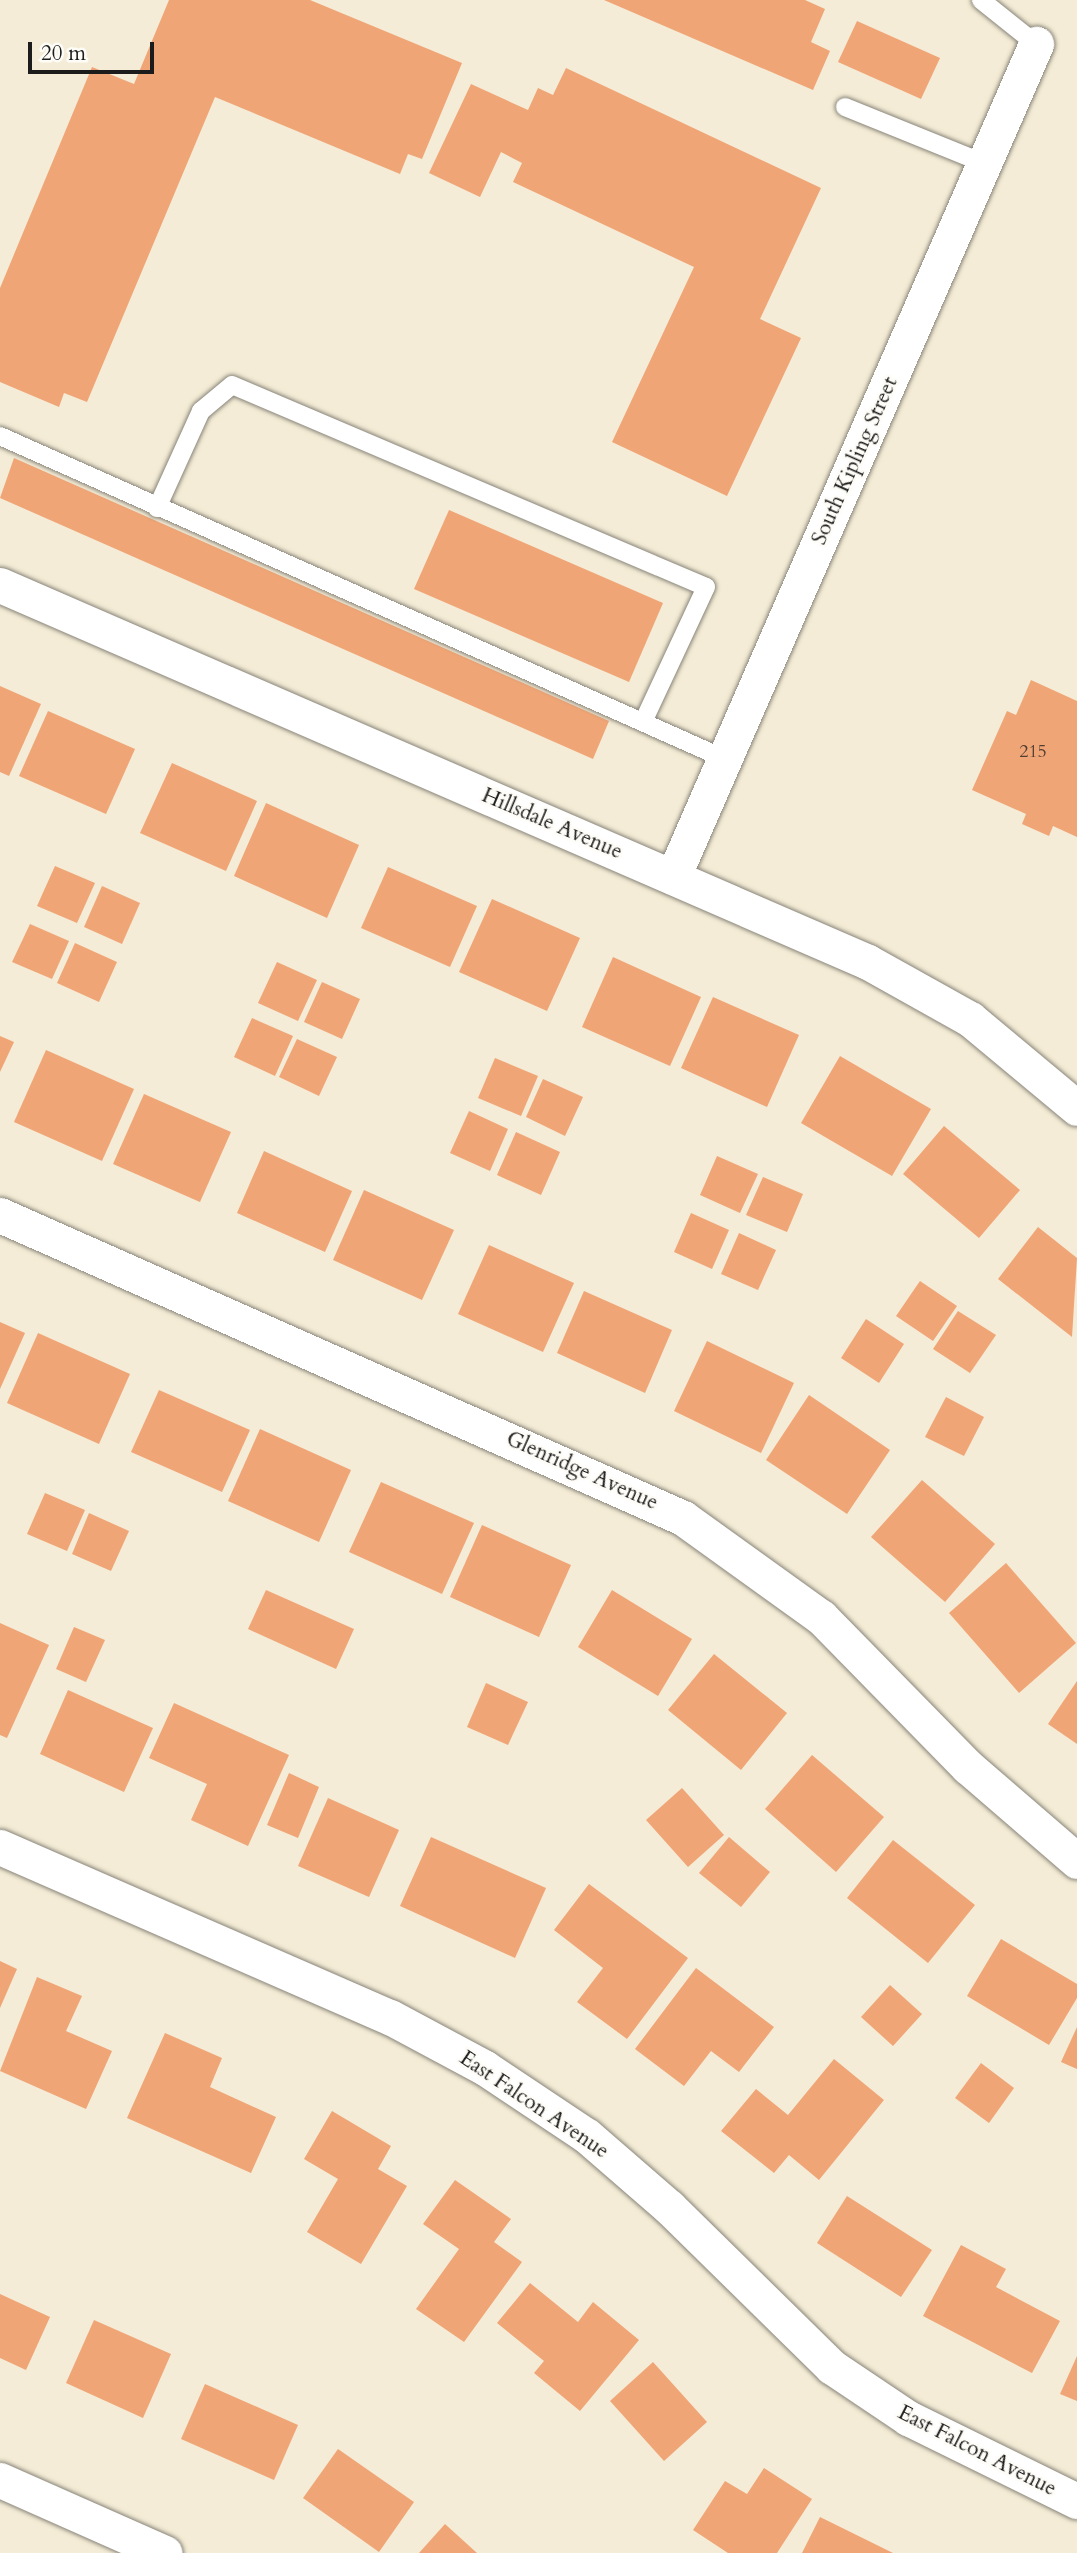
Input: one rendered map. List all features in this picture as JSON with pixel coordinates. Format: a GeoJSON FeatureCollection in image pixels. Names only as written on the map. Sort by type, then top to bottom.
{"type":"FeatureCollection","features":[{"type":"Feature","properties":{"kind":"street","name":"South Kipling Street"},"geometry":{"type":"LineString","coordinates":[[673,877],[986,164],[1036,44]]}},
{"type":"Feature","properties":{"kind":"street","name":"Hillsdale Avenue"},"geometry":{"type":"LineString","coordinates":[[0,585],[673,877],[937,999],[1003,1042],[1077,1108]]}},
{"type":"Feature","properties":{"kind":"street","name":"Glenridge Avenue"},"geometry":{"type":"LineString","coordinates":[[0,1215],[683,1518],[821,1617],[977,1776],[1077,1861]]}},
{"type":"Feature","properties":{"kind":"street","name":"East Falcon Avenue"},"geometry":{"type":"LineString","coordinates":[[0,1847],[390,2017],[485,2068],[587,2136],[649,2189],[832,2367],[908,2418],[1077,2501]]}},
{"type":"Feature","properties":{"kind":"street"},"geometry":{"type":"LineString","coordinates":[[0,2480],[165,2553]]}},
{"type":"Feature","properties":{"kind":"lane"},"geometry":{"type":"LineString","coordinates":[[981,0],[1036,44]]}},
{"type":"Feature","properties":{"kind":"lane"},"geometry":{"type":"LineString","coordinates":[[845,107],[986,164]]}},
{"type":"Feature","properties":{"kind":"lane"},"geometry":{"type":"LineString","coordinates":[[157,508],[201,411],[232,385],[706,587],[643,722]]}},
{"type":"Feature","properties":{"kind":"lane"},"geometry":{"type":"LineString","coordinates":[[0,436],[725,759]]}},
{"type":"Feature","properties":{"kind":"building"},"geometry":{"type":"Polygon","coordinates":[[[169,0],[310,0],[462,63],[422,159],[408,154],[400,174],[215,97],[87,402],[64,393],[59,407],[0,382],[0,288],[92,67],[134,84],[169,0]]]}},
{"type":"Feature","properties":{"kind":"building"},"geometry":{"type":"Polygon","coordinates":[[[604,0],[805,0],[825,9],[811,42],[830,51],[813,90],[604,0]]]}},
{"type":"Feature","properties":{"kind":"building"},"geometry":{"type":"Polygon","coordinates":[[[857,21],[940,58],[921,99],[838,62],[857,21]]]}},
{"type":"Feature","properties":{"kind":"building"},"geometry":{"type":"Polygon","coordinates":[[[566,68],[821,188],[760,319],[801,338],[727,496],[612,442],[694,267],[513,182],[522,163],[501,152],[480,197],[429,173],[471,84],[528,110],[538,88],[553,95],[566,68]]]}},
{"type":"Feature","properties":{"kind":"building"},"geometry":{"type":"Polygon","coordinates":[[[14,458],[609,721],[593,759],[0,498],[14,458]]]}},
{"type":"Feature","properties":{"kind":"building"},"geometry":{"type":"Polygon","coordinates":[[[449,510],[663,603],[629,682],[414,589],[449,510]]]}},
{"type":"Feature","properties":{"kind":"building"},"geometry":{"type":"Polygon","coordinates":[[[1031,680],[1077,701],[1077,837],[1053,826],[1049,836],[1022,824],[1026,814],[972,790],[1007,711],[1016,715],[1031,680]]]}},
{"type":"Feature","properties":{"kind":"building"},"geometry":{"type":"Polygon","coordinates":[[[0,686],[41,704],[9,776],[0,772],[0,686]]]}},
{"type":"Feature","properties":{"kind":"building"},"geometry":{"type":"Polygon","coordinates":[[[48,711],[135,749],[106,814],[19,776],[48,711]]]}},
{"type":"Feature","properties":{"kind":"building"},"geometry":{"type":"Polygon","coordinates":[[[172,763],[257,801],[226,871],[140,833],[172,763]]]}},
{"type":"Feature","properties":{"kind":"building"},"geometry":{"type":"Polygon","coordinates":[[[266,803],[359,845],[327,918],[234,876],[266,803]]]}},
{"type":"Feature","properties":{"kind":"building"},"geometry":{"type":"Polygon","coordinates":[[[55,866],[95,883],[77,923],[37,906],[55,866]]]}},
{"type":"Feature","properties":{"kind":"building"},"geometry":{"type":"Polygon","coordinates":[[[388,867],[477,906],[450,967],[361,928],[388,867]]]}},
{"type":"Feature","properties":{"kind":"building"},"geometry":{"type":"Polygon","coordinates":[[[102,886],[140,903],[122,944],[84,927],[102,886]]]}},
{"type":"Feature","properties":{"kind":"building"},"geometry":{"type":"Polygon","coordinates":[[[492,899],[580,938],[547,1011],[459,972],[492,899]]]}},
{"type":"Feature","properties":{"kind":"building"},"geometry":{"type":"Polygon","coordinates":[[[30,924],[69,941],[52,979],[12,962],[30,924]]]}},
{"type":"Feature","properties":{"kind":"building"},"geometry":{"type":"Polygon","coordinates":[[[75,943],[117,962],[99,1002],[57,983],[75,943]]]}},
{"type":"Feature","properties":{"kind":"building"},"geometry":{"type":"Polygon","coordinates":[[[613,957],[701,997],[670,1066],[582,1027],[613,957]]]}},
{"type":"Feature","properties":{"kind":"building"},"geometry":{"type":"Polygon","coordinates":[[[277,962],[317,980],[298,1021],[258,1003],[277,962]]]}},
{"type":"Feature","properties":{"kind":"building"},"geometry":{"type":"Polygon","coordinates":[[[322,982],[360,999],[342,1039],[304,1022],[322,982]]]}},
{"type":"Feature","properties":{"kind":"building"},"geometry":{"type":"Polygon","coordinates":[[[713,997],[799,1035],[767,1107],[681,1068],[713,997]]]}},
{"type":"Feature","properties":{"kind":"building"},"geometry":{"type":"Polygon","coordinates":[[[252,1018],[293,1036],[275,1076],[234,1057],[252,1018]]]}},
{"type":"Feature","properties":{"kind":"building"},"geometry":{"type":"Polygon","coordinates":[[[0,1036],[14,1042],[0,1072],[0,1036]]]}},
{"type":"Feature","properties":{"kind":"building"},"geometry":{"type":"Polygon","coordinates":[[[297,1039],[337,1057],[319,1096],[279,1077],[297,1039]]]}},
{"type":"Feature","properties":{"kind":"building"},"geometry":{"type":"Polygon","coordinates":[[[46,1050],[134,1089],[102,1161],[14,1122],[46,1050]]]}},
{"type":"Feature","properties":{"kind":"building"},"geometry":{"type":"Polygon","coordinates":[[[840,1056],[931,1109],[892,1176],[801,1123],[840,1056]]]}},
{"type":"Feature","properties":{"kind":"building"},"geometry":{"type":"Polygon","coordinates":[[[495,1058],[538,1076],[521,1116],[478,1098],[495,1058]]]}},
{"type":"Feature","properties":{"kind":"building"},"geometry":{"type":"Polygon","coordinates":[[[543,1079],[583,1097],[565,1136],[526,1117],[543,1079]]]}},
{"type":"Feature","properties":{"kind":"building"},"geometry":{"type":"Polygon","coordinates":[[[144,1094],[231,1132],[200,1202],[113,1164],[144,1094]]]}},
{"type":"Feature","properties":{"kind":"building"},"geometry":{"type":"Polygon","coordinates":[[[469,1111],[508,1129],[490,1171],[450,1153],[469,1111]]]}},
{"type":"Feature","properties":{"kind":"building"},"geometry":{"type":"Polygon","coordinates":[[[944,1126],[1020,1190],[979,1238],[903,1174],[944,1126]]]}},
{"type":"Feature","properties":{"kind":"building"},"geometry":{"type":"Polygon","coordinates":[[[516,1132],[560,1152],[541,1195],[497,1175],[516,1132]]]}},
{"type":"Feature","properties":{"kind":"building"},"geometry":{"type":"Polygon","coordinates":[[[264,1151],[352,1191],[325,1252],[237,1213],[264,1151]]]}},
{"type":"Feature","properties":{"kind":"building"},"geometry":{"type":"Polygon","coordinates":[[[717,1156],[758,1174],[740,1213],[700,1195],[717,1156]]]}},
{"type":"Feature","properties":{"kind":"building"},"geometry":{"type":"Polygon","coordinates":[[[763,1177],[803,1194],[787,1232],[746,1215],[763,1177]]]}},
{"type":"Feature","properties":{"kind":"building"},"geometry":{"type":"Polygon","coordinates":[[[364,1190],[454,1230],[422,1300],[333,1260],[364,1190]]]}},
{"type":"Feature","properties":{"kind":"building"},"geometry":{"type":"Polygon","coordinates":[[[691,1213],[729,1230],[712,1269],[674,1252],[691,1213]]]}},
{"type":"Feature","properties":{"kind":"building"},"geometry":{"type":"Polygon","coordinates":[[[1038,1227],[1077,1258],[1072,1337],[998,1279],[1038,1227]]]}},
{"type":"Feature","properties":{"kind":"building"},"geometry":{"type":"Polygon","coordinates":[[[739,1233],[776,1250],[758,1290],[721,1274],[739,1233]]]}},
{"type":"Feature","properties":{"kind":"building"},"geometry":{"type":"Polygon","coordinates":[[[489,1245],[574,1283],[543,1352],[458,1314],[489,1245]]]}},
{"type":"Feature","properties":{"kind":"building"},"geometry":{"type":"Polygon","coordinates":[[[920,1281],[957,1306],[933,1341],[896,1316],[920,1281]]]}},
{"type":"Feature","properties":{"kind":"building"},"geometry":{"type":"Polygon","coordinates":[[[584,1291],[672,1330],[645,1393],[557,1353],[584,1291]]]}},
{"type":"Feature","properties":{"kind":"building"},"geometry":{"type":"Polygon","coordinates":[[[958,1311],[996,1335],[970,1373],[933,1349],[958,1311]]]}},
{"type":"Feature","properties":{"kind":"building"},"geometry":{"type":"Polygon","coordinates":[[[866,1319],[904,1344],[879,1383],[841,1358],[866,1319]]]}},
{"type":"Feature","properties":{"kind":"building"},"geometry":{"type":"Polygon","coordinates":[[[0,1322],[25,1333],[0,1389],[0,1322]]]}},
{"type":"Feature","properties":{"kind":"building"},"geometry":{"type":"Polygon","coordinates":[[[38,1333],[130,1374],[99,1444],[7,1403],[38,1333]]]}},
{"type":"Feature","properties":{"kind":"building"},"geometry":{"type":"Polygon","coordinates":[[[707,1341],[794,1383],[761,1453],[674,1411],[707,1341]]]}},
{"type":"Feature","properties":{"kind":"building"},"geometry":{"type":"Polygon","coordinates":[[[159,1390],[250,1430],[222,1492],[131,1452],[159,1390]]]}},
{"type":"Feature","properties":{"kind":"building"},"geometry":{"type":"Polygon","coordinates":[[[809,1395],[890,1450],[847,1514],[766,1460],[809,1395]]]}},
{"type":"Feature","properties":{"kind":"building"},"geometry":{"type":"Polygon","coordinates":[[[946,1397],[984,1417],[964,1456],[925,1437],[946,1397]]]}},
{"type":"Feature","properties":{"kind":"building"},"geometry":{"type":"Polygon","coordinates":[[[260,1429],[351,1470],[319,1542],[228,1501],[260,1429]]]}},
{"type":"Feature","properties":{"kind":"building"},"geometry":{"type":"Polygon","coordinates":[[[922,1480],[995,1544],[945,1602],[871,1537],[922,1480]]]}},
{"type":"Feature","properties":{"kind":"building"},"geometry":{"type":"Polygon","coordinates":[[[381,1482],[474,1523],[442,1594],[349,1552],[381,1482]]]}},
{"type":"Feature","properties":{"kind":"building"},"geometry":{"type":"Polygon","coordinates":[[[45,1493],[85,1510],[67,1551],[27,1534],[45,1493]]]}},
{"type":"Feature","properties":{"kind":"building"},"geometry":{"type":"Polygon","coordinates":[[[89,1513],[129,1531],[111,1571],[72,1554],[89,1513]]]}},
{"type":"Feature","properties":{"kind":"building"},"geometry":{"type":"Polygon","coordinates":[[[482,1525],[571,1565],[539,1637],[450,1597],[482,1525]]]}},
{"type":"Feature","properties":{"kind":"building"},"geometry":{"type":"Polygon","coordinates":[[[1006,1563],[1076,1643],[1019,1693],[949,1613],[1006,1563]]]}},
{"type":"Feature","properties":{"kind":"building"},"geometry":{"type":"Polygon","coordinates":[[[266,1590],[354,1629],[336,1669],[248,1629],[266,1590]]]}},
{"type":"Feature","properties":{"kind":"building"},"geometry":{"type":"Polygon","coordinates":[[[612,1590],[692,1639],[658,1696],[578,1647],[612,1590]]]}},
{"type":"Feature","properties":{"kind":"building"},"geometry":{"type":"Polygon","coordinates":[[[0,1623],[49,1645],[7,1738],[0,1735],[0,1623]]]}},
{"type":"Feature","properties":{"kind":"building"},"geometry":{"type":"Polygon","coordinates":[[[74,1627],[105,1640],[86,1682],[56,1669],[74,1627]]]}},
{"type":"Feature","properties":{"kind":"building"},"geometry":{"type":"Polygon","coordinates":[[[714,1654],[787,1713],[741,1770],[668,1710],[714,1654]]]}},
{"type":"Feature","properties":{"kind":"building"},"geometry":{"type":"Polygon","coordinates":[[[1077,1681],[1077,1744],[1048,1724],[1077,1681]]]}},
{"type":"Feature","properties":{"kind":"building"},"geometry":{"type":"Polygon","coordinates":[[[486,1683],[528,1702],[508,1745],[467,1727],[486,1683]]]}},
{"type":"Feature","properties":{"kind":"building"},"geometry":{"type":"Polygon","coordinates":[[[68,1690],[153,1728],[124,1792],[40,1754],[68,1690]]]}},
{"type":"Feature","properties":{"kind":"building"},"geometry":{"type":"Polygon","coordinates":[[[174,1703],[289,1755],[248,1846],[191,1820],[207,1784],[149,1758],[174,1703]]]}},
{"type":"Feature","properties":{"kind":"building"},"geometry":{"type":"Polygon","coordinates":[[[812,1755],[884,1817],[836,1872],[765,1809],[812,1755]]]}},
{"type":"Feature","properties":{"kind":"building"},"geometry":{"type":"Polygon","coordinates":[[[289,1773],[319,1787],[298,1838],[267,1825],[289,1773]]]}},
{"type":"Feature","properties":{"kind":"building"},"geometry":{"type":"Polygon","coordinates":[[[682,1788],[724,1835],[688,1867],[646,1820],[682,1788]]]}},
{"type":"Feature","properties":{"kind":"building"},"geometry":{"type":"Polygon","coordinates":[[[328,1798],[399,1830],[369,1897],[298,1866],[328,1798]]]}},
{"type":"Feature","properties":{"kind":"building"},"geometry":{"type":"Polygon","coordinates":[[[431,1837],[546,1888],[515,1958],[400,1906],[431,1837]]]}},
{"type":"Feature","properties":{"kind":"building"},"geometry":{"type":"Polygon","coordinates":[[[729,1837],[770,1872],[741,1907],[699,1873],[729,1837]]]}},
{"type":"Feature","properties":{"kind":"building"},"geometry":{"type":"Polygon","coordinates":[[[893,1840],[975,1905],[928,1963],[847,1898],[893,1840]]]}},
{"type":"Feature","properties":{"kind":"building"},"geometry":{"type":"Polygon","coordinates":[[[589,1884],[688,1958],[627,2039],[577,2002],[603,1968],[554,1930],[589,1884]]]}},
{"type":"Feature","properties":{"kind":"building"},"geometry":{"type":"Polygon","coordinates":[[[1001,1939],[1077,1984],[1077,1998],[1049,2045],[967,1996],[1001,1939]]]}},
{"type":"Feature","properties":{"kind":"building"},"geometry":{"type":"Polygon","coordinates":[[[0,1961],[17,1969],[0,2008],[0,1961]]]}},
{"type":"Feature","properties":{"kind":"building"},"geometry":{"type":"Polygon","coordinates":[[[696,1968],[774,2027],[739,2072],[711,2051],[684,2086],[635,2049],[696,1968]]]}},
{"type":"Feature","properties":{"kind":"building"},"geometry":{"type":"Polygon","coordinates":[[[37,1977],[82,1996],[66,2031],[112,2051],[86,2109],[0,2071],[37,1977]]]}},
{"type":"Feature","properties":{"kind":"building"},"geometry":{"type":"Polygon","coordinates":[[[890,1985],[922,2014],[893,2046],[861,2017],[890,1985]]]}},
{"type":"Feature","properties":{"kind":"building"},"geometry":{"type":"Polygon","coordinates":[[[1077,2027],[1077,2069],[1061,2062],[1077,2027]]]}},
{"type":"Feature","properties":{"kind":"building"},"geometry":{"type":"Polygon","coordinates":[[[165,2033],[222,2058],[210,2087],[276,2117],[251,2173],[127,2118],[165,2033]]]}},
{"type":"Feature","properties":{"kind":"building"},"geometry":{"type":"Polygon","coordinates":[[[834,2059],[884,2100],[819,2180],[789,2155],[774,2173],[721,2131],[756,2089],[788,2115],[834,2059]]]}},
{"type":"Feature","properties":{"kind":"building"},"geometry":{"type":"Polygon","coordinates":[[[981,2063],[1014,2088],[989,2123],[955,2098],[981,2063]]]}},
{"type":"Feature","properties":{"kind":"building"},"geometry":{"type":"Polygon","coordinates":[[[332,2111],[391,2146],[378,2169],[407,2186],[361,2264],[307,2232],[338,2179],[304,2159],[332,2111]]]}},
{"type":"Feature","properties":{"kind":"building"},"geometry":{"type":"Polygon","coordinates":[[[455,2180],[511,2219],[494,2242],[522,2262],[464,2342],[416,2309],[459,2249],[423,2224],[455,2180]]]}},
{"type":"Feature","properties":{"kind":"building"},"geometry":{"type":"Polygon","coordinates":[[[847,2196],[932,2250],[901,2297],[817,2243],[847,2196]]]}},
{"type":"Feature","properties":{"kind":"building"},"geometry":{"type":"Polygon","coordinates":[[[961,2245],[1006,2269],[996,2287],[1060,2321],[1032,2373],[923,2316],[961,2245]]]}},
{"type":"Feature","properties":{"kind":"building"},"geometry":{"type":"Polygon","coordinates":[[[530,2283],[578,2322],[593,2302],[639,2340],[580,2411],[534,2373],[544,2361],[497,2323],[530,2283]]]}},
{"type":"Feature","properties":{"kind":"building"},"geometry":{"type":"Polygon","coordinates":[[[0,2294],[50,2317],[26,2370],[0,2358],[0,2294]]]}},
{"type":"Feature","properties":{"kind":"building"},"geometry":{"type":"Polygon","coordinates":[[[94,2320],[171,2354],[143,2418],[66,2383],[94,2320]]]}},
{"type":"Feature","properties":{"kind":"building"},"geometry":{"type":"Polygon","coordinates":[[[1077,2356],[1077,2401],[1060,2394],[1077,2356]]]}},
{"type":"Feature","properties":{"kind":"building"},"geometry":{"type":"Polygon","coordinates":[[[653,2362],[707,2422],[664,2461],[610,2401],[653,2362]]]}},
{"type":"Feature","properties":{"kind":"building"},"geometry":{"type":"Polygon","coordinates":[[[205,2384],[298,2425],[274,2480],[181,2439],[205,2384]]]}},
{"type":"Feature","properties":{"kind":"building"},"geometry":{"type":"Polygon","coordinates":[[[338,2449],[414,2502],[379,2552],[303,2498],[338,2449]]]}},
{"type":"Feature","properties":{"kind":"building"},"geometry":{"type":"Polygon","coordinates":[[[764,2468],[812,2499],[777,2553],[728,2553],[693,2530],[725,2481],[747,2494],[764,2468]]]}},
{"type":"Feature","properties":{"kind":"building"},"geometry":{"type":"Polygon","coordinates":[[[820,2517],[893,2553],[802,2553],[820,2517]]]}},
{"type":"Feature","properties":{"kind":"building"},"geometry":{"type":"Polygon","coordinates":[[[445,2524],[477,2553],[419,2553],[445,2524]]]}}]}
